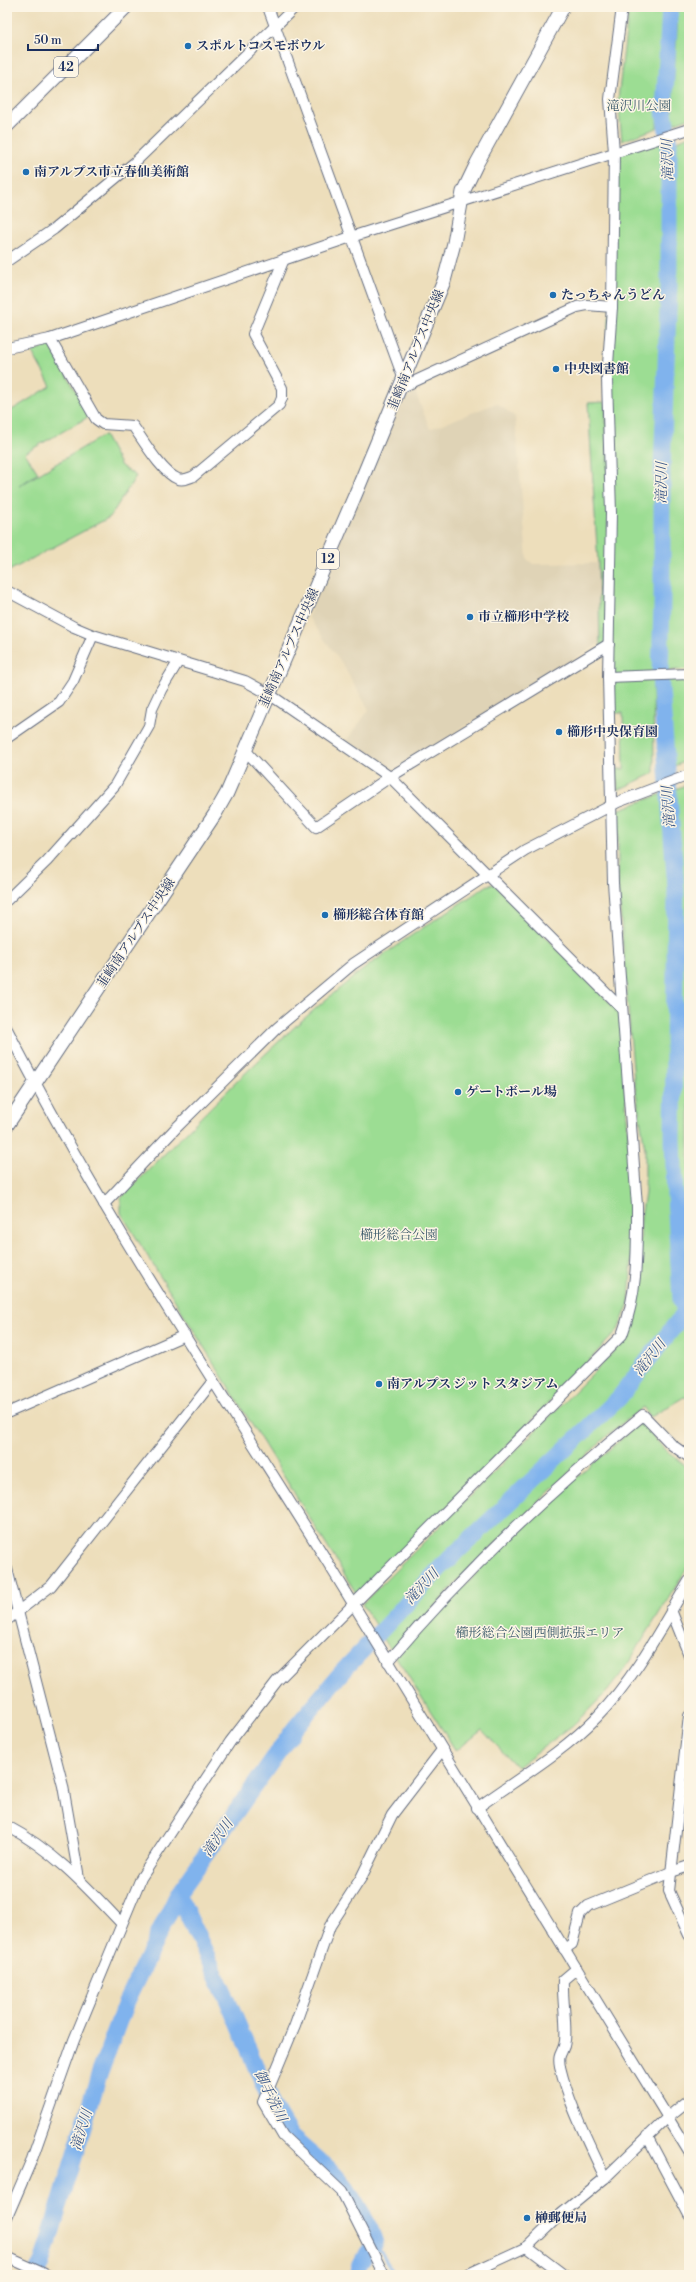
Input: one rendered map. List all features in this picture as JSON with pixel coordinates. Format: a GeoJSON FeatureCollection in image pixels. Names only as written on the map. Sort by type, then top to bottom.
{"type":"FeatureCollection","features":[{"type":"Feature","properties":{"kind":"main road","name":"42"},"geometry":{"type":"LineString","coordinates":[[7,126],[126,7]]}},
{"type":"Feature","properties":{"kind":"main road","name":"韮崎南アルプス中央線"},"geometry":{"type":"LineString","coordinates":[[7,1125],[215,814],[227,793],[402,384],[444,281],[454,243],[463,192],[476,164],[558,9]]}},
{"type":"Feature","properties":{"kind":"street"},"geometry":{"type":"LineString","coordinates":[[268,7],[402,384],[577,307],[587,305],[612,307]]}},
{"type":"Feature","properties":{"kind":"street"},"geometry":{"type":"LineString","coordinates":[[7,261],[54,229],[134,163],[296,7]]}},
{"type":"Feature","properties":{"kind":"street"},"geometry":{"type":"LineString","coordinates":[[7,2218],[32,2159],[74,2040],[121,1923],[141,1878],[230,1742],[277,1681],[356,1608],[622,1335],[634,1293],[637,1206],[635,1158],[613,883],[615,803],[608,677],[611,512],[607,379],[612,307],[614,152],[610,99],[622,7]]}},
{"type":"Feature","properties":{"kind":"street"},"geometry":{"type":"LineString","coordinates":[[7,348],[50,339],[284,259],[689,129]]}},
{"type":"Feature","properties":{"kind":"street"},"geometry":{"type":"LineString","coordinates":[[50,339],[96,419],[103,424],[133,426],[151,451],[170,473],[179,479],[186,479],[194,476],[279,404],[282,398],[282,388],[253,334],[284,259]]}},
{"type":"Feature","properties":{"kind":"street"},"geometry":{"type":"LineString","coordinates":[[7,591],[74,627],[93,635],[178,662],[245,681],[269,694],[390,777],[488,873],[622,1009]]}},
{"type":"Feature","properties":{"kind":"street"},"geometry":{"type":"LineString","coordinates":[[7,738],[59,702],[73,680],[93,635]]}},
{"type":"Feature","properties":{"kind":"street"},"geometry":{"type":"LineString","coordinates":[[245,750],[316,827],[390,777],[609,644]]}},
{"type":"Feature","properties":{"kind":"street"},"geometry":{"type":"LineString","coordinates":[[7,900],[47,861],[115,785],[149,726],[152,709],[161,690],[178,662]]}},
{"type":"Feature","properties":{"kind":"street"},"geometry":{"type":"LineString","coordinates":[[608,677],[689,674]]}},
{"type":"Feature","properties":{"kind":"street"},"geometry":{"type":"LineString","coordinates":[[104,1204],[176,1128],[277,1028],[353,964],[488,873],[530,847],[615,803],[689,776]]}},
{"type":"Feature","properties":{"kind":"street"},"geometry":{"type":"LineString","coordinates":[[7,1029],[35,1084],[104,1204],[184,1335],[356,1608],[576,1970],[689,2152]]}},
{"type":"Feature","properties":{"kind":"street"},"geometry":{"type":"LineString","coordinates":[[7,1413],[184,1335]]}},
{"type":"Feature","properties":{"kind":"street"},"geometry":{"type":"LineString","coordinates":[[7,1620],[51,1586],[213,1381]]}},
{"type":"Feature","properties":{"kind":"street"},"geometry":{"type":"LineString","coordinates":[[387,1660],[478,1564],[598,1452],[643,1415],[672,1445],[689,1457]]}},
{"type":"Feature","properties":{"kind":"street"},"geometry":{"type":"LineString","coordinates":[[7,1569],[63,1786],[79,1878]]}},
{"type":"Feature","properties":{"kind":"street"},"geometry":{"type":"LineString","coordinates":[[477,1808],[560,1749],[596,1718],[629,1678],[689,1581]]}},
{"type":"Feature","properties":{"kind":"street"},"geometry":{"type":"LineString","coordinates":[[671,1610],[689,1655]]}},
{"type":"Feature","properties":{"kind":"street"},"geometry":{"type":"LineString","coordinates":[[689,1716],[669,1891],[689,1936]]}},
{"type":"Feature","properties":{"kind":"street"},"geometry":{"type":"LineString","coordinates":[[384,2275],[376,2263],[342,2192],[283,2136],[263,2102],[274,2079],[330,1926],[361,1878],[392,1815],[442,1750]]}},
{"type":"Feature","properties":{"kind":"street"},"geometry":{"type":"LineString","coordinates":[[7,1826],[47,1850],[79,1878],[121,1923]]}},
{"type":"Feature","properties":{"kind":"street"},"geometry":{"type":"LineString","coordinates":[[564,1950],[572,1944],[580,1914],[588,1906],[689,1866]]}},
{"type":"Feature","properties":{"kind":"street"},"geometry":{"type":"LineString","coordinates":[[576,1970],[563,1980],[562,1999],[565,2042],[558,2055],[570,2098],[605,2178]]}},
{"type":"Feature","properties":{"kind":"street"},"geometry":{"type":"LineString","coordinates":[[466,2275],[527,2247],[560,2215],[605,2178],[647,2136],[689,2100]]}},
{"type":"Feature","properties":{"kind":"street"},"geometry":{"type":"LineString","coordinates":[[647,2136],[689,2215]]}},
{"type":"Feature","properties":{"kind":"street"},"geometry":{"type":"LineString","coordinates":[[527,2247],[564,2275]]}},
{"type":"Feature","properties":{"kind":"street"},"geometry":{"type":"LineString","coordinates":[[7,2257],[47,2275]]}},
{"type":"Feature","properties":{"kind":"shaded area"},"geometry":{"type":"Polygon","coordinates":[[[412,384],[430,429],[497,403],[515,417],[527,559],[533,564],[598,563],[600,643],[393,770],[385,769],[346,741],[369,710],[341,662],[308,617],[403,388],[412,384]]]}},
{"type":"Feature","properties":{"kind":"green space","name":"滝沢川公園"},"geometry":{"type":"Polygon","coordinates":[[[629,7],[663,7],[660,86],[657,128],[622,141],[618,99],[629,7]]]}},
{"type":"Feature","properties":{"kind":"green space","name":"滝沢川公園"},"geometry":{"type":"Polygon","coordinates":[[[678,7],[689,7],[689,118],[672,124],[677,36],[678,7]]]}},
{"type":"Feature","properties":{"kind":"green space","name":"滝沢川公園"},"geometry":{"type":"Polygon","coordinates":[[[669,135],[669,277],[663,459],[662,603],[660,654],[651,676],[608,677],[607,384],[614,152],[669,135]]]}},
{"type":"Feature","properties":{"kind":"green space","name":"滝沢川公園"},"geometry":{"type":"Polygon","coordinates":[[[689,136],[689,669],[666,671],[670,345],[675,343],[671,332],[673,143],[689,136]]]}},
{"type":"Feature","properties":{"kind":"green space"},"geometry":{"type":"Polygon","coordinates":[[[50,345],[90,416],[25,453],[38,473],[19,486],[104,435],[121,466],[136,476],[110,517],[7,572],[7,413],[51,386],[32,352],[50,345]]]}},
{"type":"Feature","properties":{"kind":"green space"},"geometry":{"type":"Polygon","coordinates":[[[605,402],[609,510],[606,643],[600,646],[598,563],[588,403],[605,402]]]}},
{"type":"Feature","properties":{"kind":"green space"},"geometry":{"type":"Polygon","coordinates":[[[689,676],[689,760],[669,768],[666,678],[689,676]]]}},
{"type":"Feature","properties":{"kind":"green space"},"geometry":{"type":"Polygon","coordinates":[[[653,679],[654,773],[618,790],[616,769],[624,769],[623,713],[614,713],[613,681],[653,679]]]}},
{"type":"Feature","properties":{"kind":"green space"},"geometry":{"type":"Polygon","coordinates":[[[689,784],[689,1398],[684,1397],[651,1417],[643,1407],[609,1434],[470,1568],[392,1652],[362,1604],[603,1363],[628,1335],[635,1319],[638,1302],[641,1217],[645,1193],[645,1149],[634,1080],[618,884],[618,810],[689,784]]]}},
{"type":"Feature","properties":{"kind":"green space","name":"櫛形総合公園"},"geometry":{"type":"Polygon","coordinates":[[[494,884],[620,1013],[634,1222],[629,1303],[618,1330],[489,1465],[361,1593],[356,1593],[121,1213],[121,1198],[235,1083],[294,1027],[372,963],[488,885],[494,884]]]}},
{"type":"Feature","properties":{"kind":"green space","name":"櫛形総合公園西側拡張エリア"},"geometry":{"type":"Polygon","coordinates":[[[641,1422],[665,1450],[689,1468],[689,1565],[624,1670],[606,1693],[573,1725],[517,1767],[482,1730],[456,1751],[396,1657],[478,1571],[551,1500],[641,1422]]]}},
{"type":"Feature","properties":{"kind":"waterway","name":"滝沢川"},"geometry":{"type":"LineString","coordinates":[[670,7],[664,111],[669,144],[669,285],[662,470],[662,603],[660,676],[676,889],[673,1138],[675,1196],[681,1301],[689,1318]]}},
{"type":"Feature","properties":{"kind":"waterway","name":"滝沢川"},"geometry":{"type":"LineString","coordinates":[[35,2275],[42,2263],[98,2078],[126,2002],[178,1894],[295,1728],[341,1673],[442,1566],[619,1398],[685,1312]]}},
{"type":"Feature","properties":{"kind":"waterway","name":"御手洗川"},"geometry":{"type":"LineString","coordinates":[[178,1894],[227,1999],[272,2105],[291,2137],[335,2175],[347,2189],[369,2226],[375,2243],[360,2264],[357,2275]]}},
{"type":"Feature","properties":{"kind":"waterway","name":"御手洗川"},"geometry":{"type":"LineString","coordinates":[[375,2243],[395,2275]]}},
{"type":"Feature","properties":{"kind":"place","name":"スポルトコスモボウル"},"geometry":{"type":"Point","coordinates":[188,46]}},
{"type":"Feature","properties":{"kind":"place","name":"南アルプス市立春仙美術館"},"geometry":{"type":"Point","coordinates":[26,172]}},
{"type":"Feature","properties":{"kind":"place","name":"たっちゃんうどん"},"geometry":{"type":"Point","coordinates":[553,295]}},
{"type":"Feature","properties":{"kind":"place","name":"中央図書館"},"geometry":{"type":"Point","coordinates":[556,369]}},
{"type":"Feature","properties":{"kind":"place","name":"市立櫛形中学校"},"geometry":{"type":"Point","coordinates":[470,617]}},
{"type":"Feature","properties":{"kind":"place","name":"櫛形中央保育園"},"geometry":{"type":"Point","coordinates":[559,732]}},
{"type":"Feature","properties":{"kind":"place","name":"櫛形総合体育館"},"geometry":{"type":"Point","coordinates":[325,915]}},
{"type":"Feature","properties":{"kind":"place","name":"ゲートボール場"},"geometry":{"type":"Point","coordinates":[458,1092]}},
{"type":"Feature","properties":{"kind":"place","name":"南アルプス ジット スタジアム"},"geometry":{"type":"Point","coordinates":[379,1384]}},
{"type":"Feature","properties":{"kind":"place","name":"榊郵便局"},"geometry":{"type":"Point","coordinates":[527,2218]}}]}
